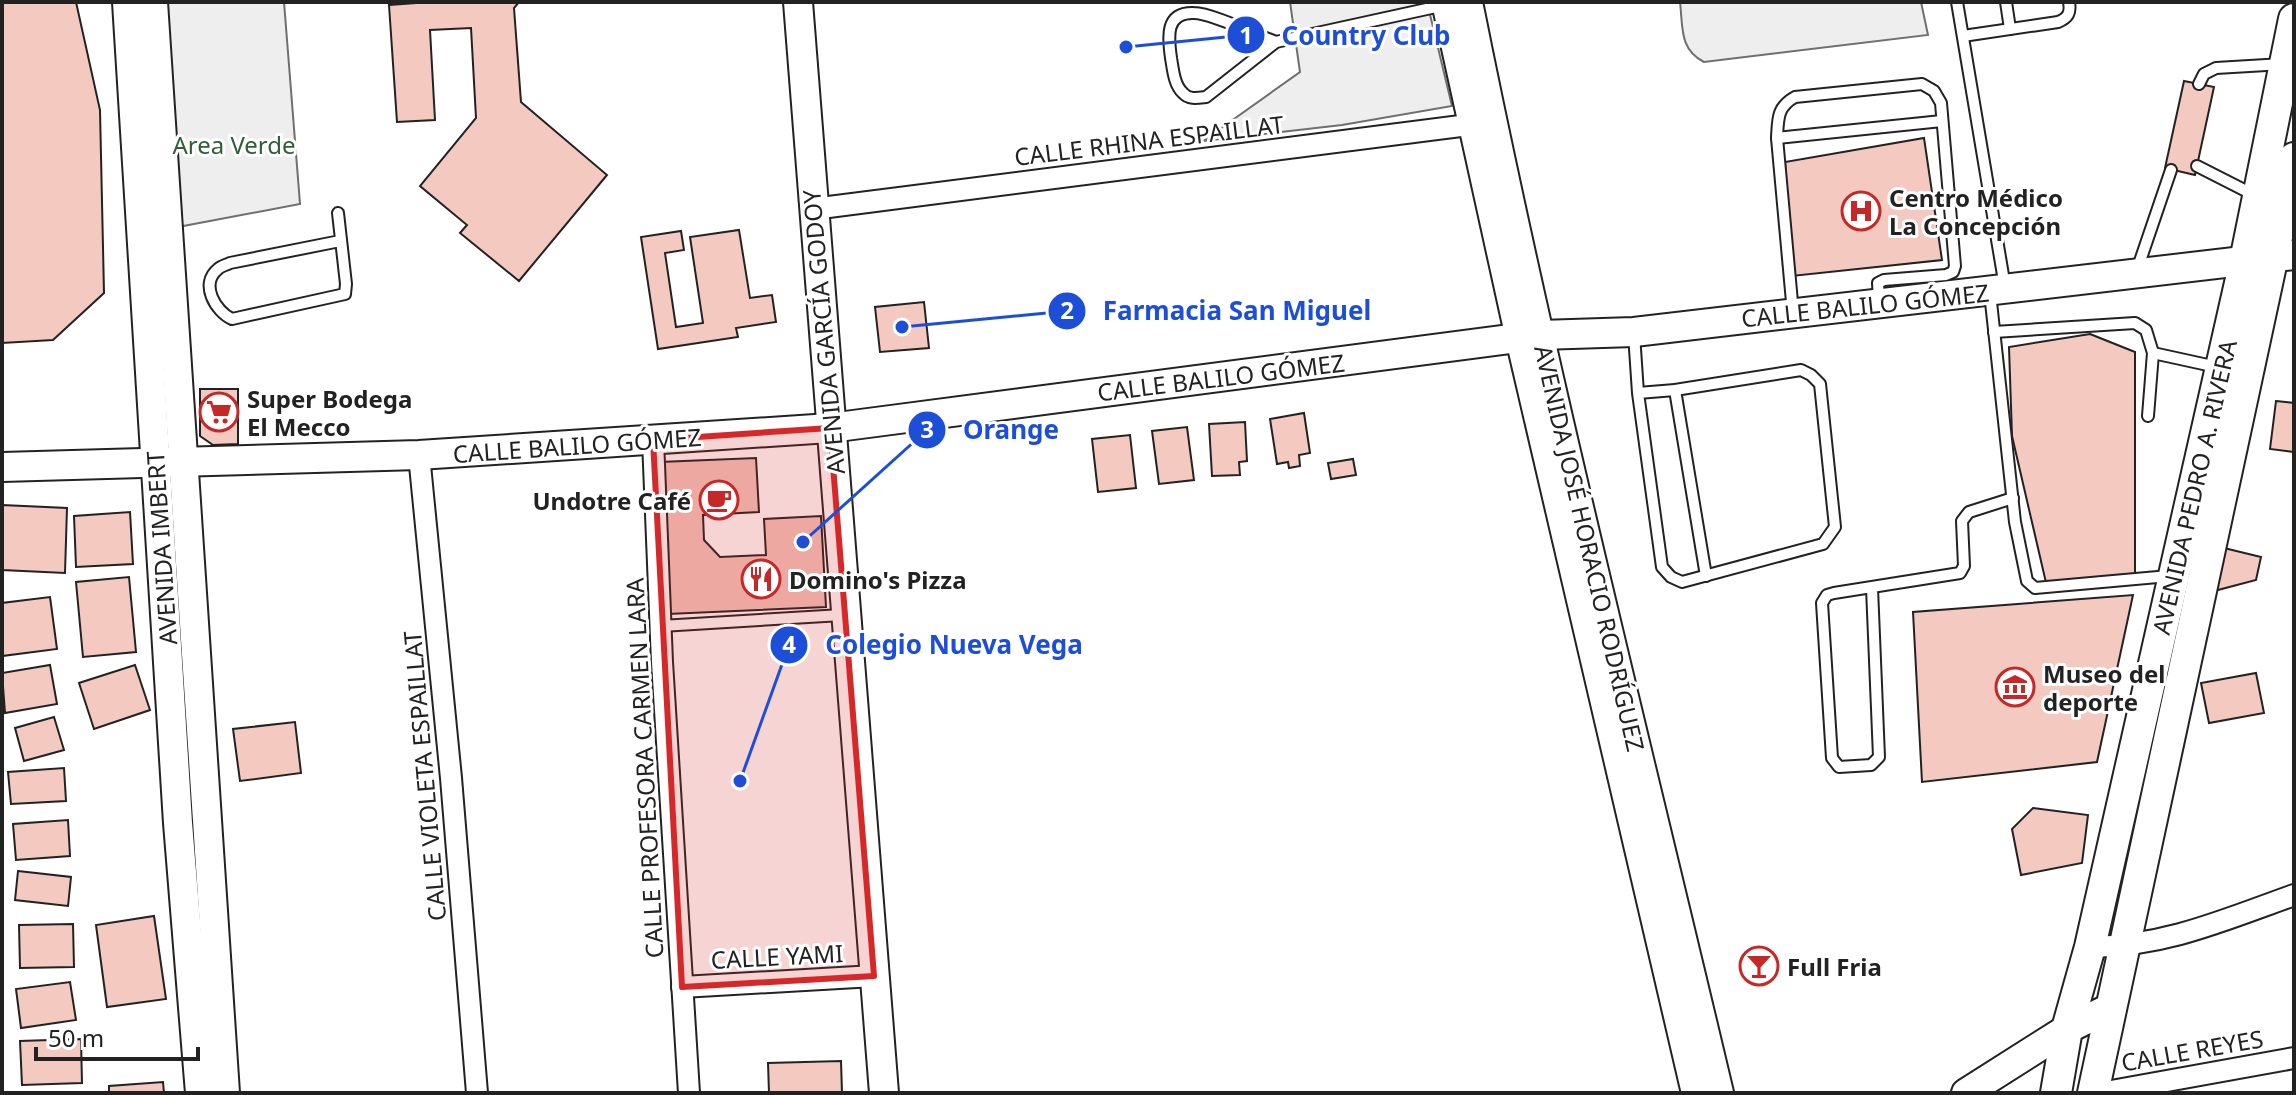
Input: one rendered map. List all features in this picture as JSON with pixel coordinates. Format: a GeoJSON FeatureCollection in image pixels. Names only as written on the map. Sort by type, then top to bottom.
{"type":"FeatureCollection","features":[{"type":"Feature","properties":{"kind":"main road","name":"AVENIDA PEDRO A. RIVERA"},"geometry":{"type":"LineString","coordinates":[[2056,1093],[2067,1029],[2090,947],[2221,368],[2271,258],[2258,196],[2294,19]]}},
{"type":"Feature","properties":{"kind":"main road","name":"AVENIDA PEDRO A. RIVERA"},"geometry":{"type":"LineString","coordinates":[[2093,1093],[2294,158]]}},
{"type":"Feature","properties":{"kind":"street","name":"AVENIDA GARCÍA GODOY"},"geometry":{"type":"LineString","coordinates":[[798,2],[884,1093]]}},
{"type":"Feature","properties":{"kind":"street","name":"AVENIDA JOSÉ HORACIO RODRÍGUEZ"},"geometry":{"type":"LineString","coordinates":[[1453,3],[1530,337],[1696,1093]]}},
{"type":"Feature","properties":{"kind":"street","name":"AVENIDA IMBERT"},"geometry":{"type":"LineString","coordinates":[[141,11],[156,462],[192,822],[225,1093]]}},
{"type":"Feature","properties":{"kind":"street","name":"AVENIDA IMBERT"},"geometry":{"type":"LineString","coordinates":[[141,11],[185,462],[200,1093]]}},
{"type":"Feature","properties":{"kind":"street","name":"CALLE RHINA ESPAILLAT"},"geometry":{"type":"LineString","coordinates":[[813,209],[1482,124]]}},
{"type":"Feature","properties":{"kind":"street","name":"CALLE BALILO GÓMEZ"},"geometry":{"type":"LineString","coordinates":[[2,467],[419,455],[830,428],[1530,337],[1634,332],[2271,258]]}},
{"type":"Feature","properties":{"kind":"street","name":"AVENIDA JOSÉ HORACIO RODRÍGUEZ"},"geometry":{"type":"LineString","coordinates":[[1530,337],[1719,1093]]}},
{"type":"Feature","properties":{"kind":"street","name":"CALLE PROFESORA CARMEN LARA"},"geometry":{"type":"LineString","coordinates":[[653,440],[689,1093]]}},
{"type":"Feature","properties":{"kind":"street","name":"CALLE VIOLETA ESPAILLAT"},"geometry":{"type":"LineString","coordinates":[[419,455],[451,778],[477,1093]]}},
{"type":"Feature","properties":{"kind":"street"},"geometry":{"type":"LineString","coordinates":[[2090,947],[2124,947],[2169,939],[2294,895]]}},
{"type":"Feature","properties":{"kind":"street","name":"CALLE YAMI"},"geometry":{"type":"LineString","coordinates":[[682,987],[874,976]]}},
{"type":"Feature","properties":{"kind":"street"},"geometry":{"type":"LineString","coordinates":[[1966,1093],[2067,1029],[2110,1008]]}},
{"type":"Feature","properties":{"kind":"street","name":"CALLE REYES"},"geometry":{"type":"LineString","coordinates":[[2100,1093],[2294,1058]]}},
{"type":"Feature","properties":{"kind":"lane"},"geometry":{"type":"LineString","coordinates":[[1957,2],[1997,290],[1994,332],[2013,498],[2027,581],[2035,588],[2174,575]]}},
{"type":"Feature","properties":{"kind":"lane"},"geometry":{"type":"LineString","coordinates":[[2006,2],[2010,29]]}},
{"type":"Feature","properties":{"kind":"lane"},"geometry":{"type":"LineString","coordinates":[[1963,36],[2058,22],[2066,18],[2071,10],[2069,2]]}},
{"type":"Feature","properties":{"kind":"lane"},"geometry":{"type":"LineString","coordinates":[[1276,42],[1196,12],[1178,15],[1169,25],[1174,77],[1182,93],[1192,98],[1206,97],[1276,42],[1453,3]]}},
{"type":"Feature","properties":{"kind":"lane"},"geometry":{"type":"LineString","coordinates":[[2199,84],[2204,74],[2216,68],[2285,64]]}},
{"type":"Feature","properties":{"kind":"lane"},"geometry":{"type":"LineString","coordinates":[[1793,313],[1777,138],[1778,114],[1784,103],[1809,95],[1922,84],[1934,91],[1941,103],[1955,266],[1953,272],[1946,275],[1884,280],[1878,283],[1879,303]]}},
{"type":"Feature","properties":{"kind":"lane"},"geometry":{"type":"LineString","coordinates":[[1777,138],[1942,121]]}},
{"type":"Feature","properties":{"kind":"lane"},"geometry":{"type":"LineString","coordinates":[[2197,166],[2258,196]]}},
{"type":"Feature","properties":{"kind":"lane"},"geometry":{"type":"LineString","coordinates":[[2135,274],[2171,170]]}},
{"type":"Feature","properties":{"kind":"lane"},"geometry":{"type":"LineString","coordinates":[[338,213],[345,294],[232,319],[221,314],[213,304],[211,280],[216,270],[230,263],[340,241]]}},
{"type":"Feature","properties":{"kind":"lane"},"geometry":{"type":"LineString","coordinates":[[1994,332],[2135,323],[2146,330],[2153,353],[2148,416]]}},
{"type":"Feature","properties":{"kind":"lane"},"geometry":{"type":"LineString","coordinates":[[1634,332],[1638,393],[1662,567],[1671,577],[1682,582],[1706,576],[1823,544],[1831,536],[1835,527],[1820,384],[1811,375],[1801,370],[1638,393]]}},
{"type":"Feature","properties":{"kind":"lane"},"geometry":{"type":"LineString","coordinates":[[2153,353],[2221,368]]}},
{"type":"Feature","properties":{"kind":"lane"},"geometry":{"type":"LineString","coordinates":[[1675,390],[1706,576]]}},
{"type":"Feature","properties":{"kind":"lane"},"geometry":{"type":"LineString","coordinates":[[1872,588],[1879,757],[1871,765],[1839,767],[1832,758],[1822,603],[1827,595],[1964,571],[1962,521],[1965,516],[2013,498]]}},
{"type":"Feature","properties":{"kind":"lane"},"geometry":{"type":"LineString","coordinates":[[661,626],[847,614]]}},
{"type":"Feature","properties":{"kind":"highlighted area"},"geometry":{"type":"Polygon","coordinates":[[[830,428],[874,976],[682,987],[653,440],[830,428]]]}},
{"type":"Feature","properties":{"kind":"green space","name":"Area Verde"},"geometry":{"type":"Polygon","coordinates":[[[164,2],[284,2],[300,204],[178,227],[164,2]]]}},
{"type":"Feature","properties":{"kind":"green space"},"geometry":{"type":"Polygon","coordinates":[[[1290,2],[1427,2],[1452,106],[1342,125],[1203,141],[1300,72],[1290,2]]]}},
{"type":"Feature","properties":{"kind":"green space"},"geometry":{"type":"Polygon","coordinates":[[[1680,2],[1921,2],[1928,35],[1704,62],[1686,44],[1680,2]]]}},
{"type":"Feature","properties":{"kind":"building"},"geometry":{"type":"Polygon","coordinates":[[[2,2],[76,2],[100,110],[104,293],[53,340],[2,343],[2,2]]]}},
{"type":"Feature","properties":{"kind":"building"},"geometry":{"type":"Polygon","coordinates":[[[519,2],[514,8],[521,102],[607,175],[519,281],[460,233],[467,225],[420,186],[476,118],[471,28],[430,30],[435,120],[397,122],[389,5],[519,2]]]}},
{"type":"Feature","properties":{"kind":"building"},"geometry":{"type":"Polygon","coordinates":[[[2184,81],[2214,87],[2195,175],[2165,168],[2184,81]]]}},
{"type":"Feature","properties":{"kind":"building","name":"Centro Médico La Concepción"},"geometry":{"type":"Polygon","coordinates":[[[1924,138],[1942,260],[1792,276],[1785,162],[1924,138]]]}},
{"type":"Feature","properties":{"kind":"building"},"geometry":{"type":"Polygon","coordinates":[[[739,230],[750,298],[772,295],[776,322],[736,328],[738,337],[658,349],[641,237],[681,231],[684,250],[665,253],[676,327],[703,323],[690,237],[739,230]]]}},
{"type":"Feature","properties":{"kind":"building"},"geometry":{"type":"Polygon","coordinates":[[[924,302],[929,348],[880,352],[875,307],[924,302]]]}},
{"type":"Feature","properties":{"kind":"building"},"geometry":{"type":"Polygon","coordinates":[[[2090,334],[2135,352],[2135,576],[2047,587],[2012,436],[2009,347],[2090,334]]]}},
{"type":"Feature","properties":{"kind":"building","name":"Super Bodega El Mecco"},"geometry":{"type":"Polygon","coordinates":[[[200,389],[238,389],[238,444],[213,445],[200,436],[200,389]]]}},
{"type":"Feature","properties":{"kind":"building"},"geometry":{"type":"Polygon","coordinates":[[[2276,401],[2294,403],[2294,452],[2270,449],[2276,401]]]}},
{"type":"Feature","properties":{"kind":"building"},"geometry":{"type":"Polygon","coordinates":[[[1304,413],[1310,453],[1299,455],[1300,466],[1289,468],[1288,462],[1277,464],[1270,419],[1304,413]]]}},
{"type":"Feature","properties":{"kind":"building"},"geometry":{"type":"Polygon","coordinates":[[[1245,422],[1247,461],[1239,462],[1240,475],[1212,476],[1209,424],[1245,422]]]}},
{"type":"Feature","properties":{"kind":"building"},"geometry":{"type":"Polygon","coordinates":[[[1187,427],[1194,480],[1159,484],[1152,431],[1187,427]]]}},
{"type":"Feature","properties":{"kind":"building"},"geometry":{"type":"Polygon","coordinates":[[[1130,435],[1136,488],[1098,492],[1092,439],[1130,435]]]}},
{"type":"Feature","properties":{"kind":"building"},"geometry":{"type":"Polygon","coordinates":[[[756,458],[759,512],[703,515],[704,540],[720,557],[766,555],[764,519],[821,516],[826,607],[668,614],[660,462],[756,458]]]}},
{"type":"Feature","properties":{"kind":"building"},"geometry":{"type":"Polygon","coordinates":[[[1353,459],[1356,475],[1331,479],[1328,463],[1353,459]]]}},
{"type":"Feature","properties":{"kind":"building"},"geometry":{"type":"Polygon","coordinates":[[[2,505],[67,508],[65,573],[2,570],[2,505]]]}},
{"type":"Feature","properties":{"kind":"building"},"geometry":{"type":"Polygon","coordinates":[[[130,512],[133,564],[76,567],[74,516],[130,512]]]}},
{"type":"Feature","properties":{"kind":"building"},"geometry":{"type":"Polygon","coordinates":[[[2224,548],[2261,557],[2256,580],[2214,591],[2224,548]]]}},
{"type":"Feature","properties":{"kind":"building"},"geometry":{"type":"Polygon","coordinates":[[[129,577],[136,652],[83,657],[76,582],[129,577]]]}},
{"type":"Feature","properties":{"kind":"building","name":"Museo del deporte"},"geometry":{"type":"Polygon","coordinates":[[[2133,595],[2097,762],[1922,782],[1913,612],[2133,595]]]}},
{"type":"Feature","properties":{"kind":"building"},"geometry":{"type":"Polygon","coordinates":[[[50,597],[57,649],[2,656],[2,603],[50,597]]]}},
{"type":"Feature","properties":{"kind":"building"},"geometry":{"type":"Polygon","coordinates":[[[50,665],[57,704],[5,713],[2,673],[50,665]]]}},
{"type":"Feature","properties":{"kind":"building"},"geometry":{"type":"Polygon","coordinates":[[[135,665],[150,710],[94,729],[79,683],[135,665]]]}},
{"type":"Feature","properties":{"kind":"building"},"geometry":{"type":"Polygon","coordinates":[[[2256,673],[2264,713],[2209,723],[2201,683],[2256,673]]]}},
{"type":"Feature","properties":{"kind":"building"},"geometry":{"type":"Polygon","coordinates":[[[54,717],[64,750],[24,761],[15,728],[54,717]]]}},
{"type":"Feature","properties":{"kind":"building"},"geometry":{"type":"Polygon","coordinates":[[[295,722],[301,773],[240,781],[233,729],[295,722]]]}},
{"type":"Feature","properties":{"kind":"building"},"geometry":{"type":"Polygon","coordinates":[[[64,768],[66,801],[11,804],[8,772],[64,768]]]}},
{"type":"Feature","properties":{"kind":"building"},"geometry":{"type":"Polygon","coordinates":[[[2033,808],[2088,815],[2082,863],[2021,875],[2012,829],[2033,808]]]}},
{"type":"Feature","properties":{"kind":"building"},"geometry":{"type":"Polygon","coordinates":[[[68,820],[70,856],[16,860],[13,824],[68,820]]]}},
{"type":"Feature","properties":{"kind":"building"},"geometry":{"type":"Polygon","coordinates":[[[18,871],[71,877],[68,906],[15,900],[18,871]]]}},
{"type":"Feature","properties":{"kind":"building"},"geometry":{"type":"Polygon","coordinates":[[[154,916],[166,999],[107,1007],[96,925],[154,916]]]}},
{"type":"Feature","properties":{"kind":"building"},"geometry":{"type":"Polygon","coordinates":[[[73,924],[74,967],[20,968],[19,925],[73,924]]]}},
{"type":"Feature","properties":{"kind":"building"},"geometry":{"type":"Polygon","coordinates":[[[70,982],[76,1020],[21,1028],[16,989],[70,982]]]}},
{"type":"Feature","properties":{"kind":"building"},"geometry":{"type":"Polygon","coordinates":[[[81,1039],[82,1083],[22,1085],[20,1041],[81,1039]]]}},
{"type":"Feature","properties":{"kind":"building"},"geometry":{"type":"Polygon","coordinates":[[[841,1061],[842,1093],[769,1093],[768,1063],[841,1061]]]}},
{"type":"Feature","properties":{"kind":"building"},"geometry":{"type":"Polygon","coordinates":[[[163,1082],[164,1093],[109,1093],[109,1086],[163,1082]]]}},
{"type":"Feature","properties":{"kind":"place","name":"Country Club"},"geometry":{"type":"Point","coordinates":[1126,47]}},
{"type":"Feature","properties":{"kind":"place","name":"Centro Médico La Concepción"},"geometry":{"type":"Point","coordinates":[1861,211]}},
{"type":"Feature","properties":{"kind":"place","name":"Farmacia San Miguel"},"geometry":{"type":"Point","coordinates":[902,327]}},
{"type":"Feature","properties":{"kind":"place","name":"Super Bodega El Mecco"},"geometry":{"type":"Point","coordinates":[219,412]}},
{"type":"Feature","properties":{"kind":"place","name":"Undotre Café"},"geometry":{"type":"Point","coordinates":[719,500]}},
{"type":"Feature","properties":{"kind":"place","name":"Orange"},"geometry":{"type":"Point","coordinates":[803,542]}},
{"type":"Feature","properties":{"kind":"place","name":"Domino's Pizza"},"geometry":{"type":"Point","coordinates":[761,579]}},
{"type":"Feature","properties":{"kind":"place","name":"Museo del deporte"},"geometry":{"type":"Point","coordinates":[2015,687]}},
{"type":"Feature","properties":{"kind":"place","name":"Colegio Nueva Vega"},"geometry":{"type":"Point","coordinates":[740,781]}},
{"type":"Feature","properties":{"kind":"place","name":"Full Fria"},"geometry":{"type":"Point","coordinates":[1759,966]}}]}
